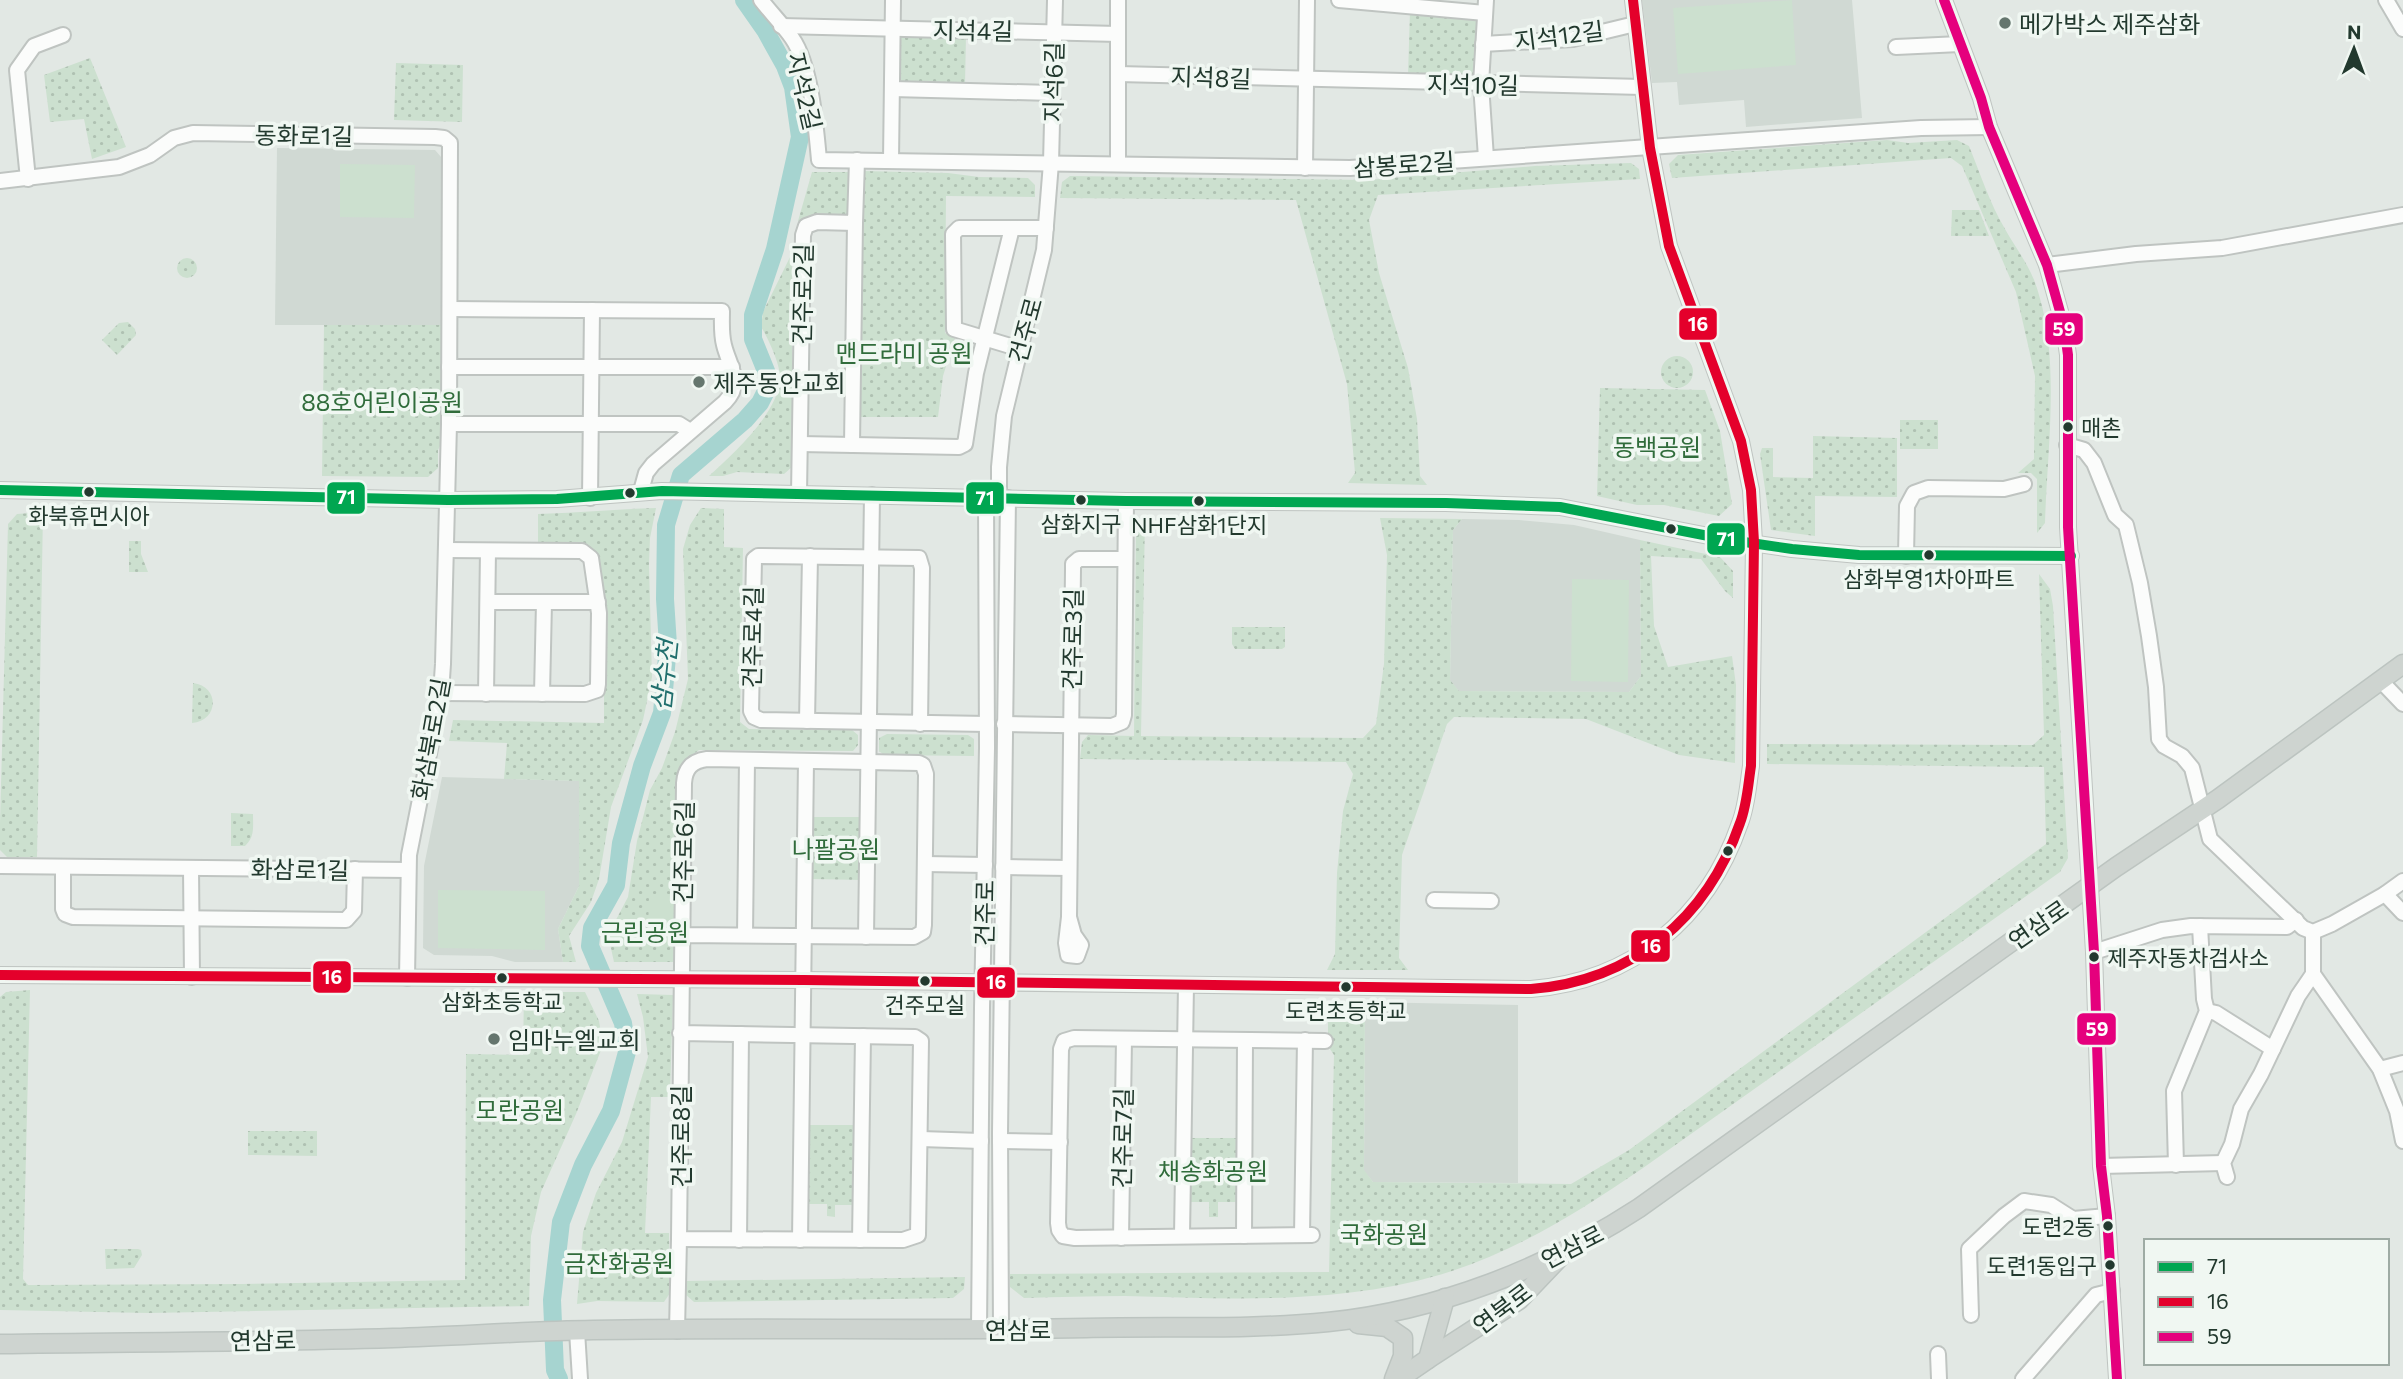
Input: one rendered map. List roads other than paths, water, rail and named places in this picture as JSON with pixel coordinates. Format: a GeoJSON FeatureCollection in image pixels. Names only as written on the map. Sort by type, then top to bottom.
{"type":"FeatureCollection","features":[{"type":"Feature","properties":{"kind":"main road","name":"연삼로"},"geometry":{"type":"LineString","coordinates":[[0,1345],[376,1338],[573,1331],[1001,1330],[1256,1326],[1330,1322],[1445,1298],[1501,1279],[1569,1248],[1611,1227],[1664,1192],[2091,886],[2218,799],[2403,664]]}},
{"type":"Feature","properties":{"kind":"main road","name":"연북로"},"geometry":{"type":"LineString","coordinates":[[1397,1379],[1519,1300],[1569,1248]]}},
{"type":"Feature","properties":{"kind":"main road","name":"연북로"},"geometry":{"type":"LineString","coordinates":[[1428,1359],[1445,1298]]}},
{"type":"Feature","properties":{"kind":"main road"},"geometry":{"type":"LineString","coordinates":[[1330,1322],[1387,1327],[1403,1338],[1403,1356],[1397,1379]]}},
{"type":"Feature","properties":{"kind":"street","name":"지석2길"},"geometry":{"type":"LineString","coordinates":[[761,0],[793,39],[803,62],[816,128],[818,160]]}},
{"type":"Feature","properties":{"kind":"street"},"geometry":{"type":"LineString","coordinates":[[891,160],[893,0]]}},
{"type":"Feature","properties":{"kind":"street","name":"지석6길"},"geometry":{"type":"LineString","coordinates":[[1051,163],[1055,0]]}},
{"type":"Feature","properties":{"kind":"street"},"geometry":{"type":"LineString","coordinates":[[1118,0],[1118,164]]}},
{"type":"Feature","properties":{"kind":"street"},"geometry":{"type":"LineString","coordinates":[[1306,167],[1307,0]]}},
{"type":"Feature","properties":{"kind":"street"},"geometry":{"type":"LineString","coordinates":[[1339,0],[1486,7]]}},
{"type":"Feature","properties":{"kind":"street"},"geometry":{"type":"LineString","coordinates":[[0,975],[623,978],[1531,989],[1561,986],[1609,971],[1654,945],[1680,922],[1713,880],[1727,856],[1748,796],[1751,766],[1754,542],[1751,490],[1741,441],[1669,246],[1650,148],[1633,0]]}},
{"type":"Feature","properties":{"kind":"street"},"geometry":{"type":"LineString","coordinates":[[1944,0],[1981,98],[1989,127],[2047,265],[2068,355],[2068,527],[2091,886],[2101,1166],[2107,1216],[2117,1379]]}},
{"type":"Feature","properties":{"kind":"street"},"geometry":{"type":"LineString","coordinates":[[2386,0],[2403,29]]}},
{"type":"Feature","properties":{"kind":"street","name":"지석12길"},"geometry":{"type":"LineString","coordinates":[[1486,7],[1481,84],[1486,158]]}},
{"type":"Feature","properties":{"kind":"street","name":"지석12길"},"geometry":{"type":"LineString","coordinates":[[1483,44],[1573,39],[1635,24]]}},
{"type":"Feature","properties":{"kind":"street","name":"지석2길"},"geometry":{"type":"LineString","coordinates":[[781,26],[893,28]]}},
{"type":"Feature","properties":{"kind":"street","name":"지석4길"},"geometry":{"type":"LineString","coordinates":[[893,28],[1118,34]]}},
{"type":"Feature","properties":{"kind":"street"},"geometry":{"type":"LineString","coordinates":[[28,178],[17,70],[34,46],[63,35]]}},
{"type":"Feature","properties":{"kind":"street"},"geometry":{"type":"LineString","coordinates":[[1896,47],[1960,44]]}},
{"type":"Feature","properties":{"kind":"street","name":"지석8길"},"geometry":{"type":"LineString","coordinates":[[1118,74],[1305,80]]}},
{"type":"Feature","properties":{"kind":"street","name":"지석10길"},"geometry":{"type":"LineString","coordinates":[[1305,80],[1642,87]]}},
{"type":"Feature","properties":{"kind":"street"},"geometry":{"type":"LineString","coordinates":[[892,89],[1052,93]]}},
{"type":"Feature","properties":{"kind":"street","name":"삼봉로2길"},"geometry":{"type":"LineString","coordinates":[[818,160],[1390,166],[1921,128],[1989,127]]}},
{"type":"Feature","properties":{"kind":"street","name":"동화로1길"},"geometry":{"type":"LineString","coordinates":[[0,181],[132,164],[174,138],[193,133],[444,138],[450,143],[448,500]]}},
{"type":"Feature","properties":{"kind":"street"},"geometry":{"type":"LineString","coordinates":[[852,445],[856,160]]}},
{"type":"Feature","properties":{"kind":"street","name":"건주로"},"geometry":{"type":"LineString","coordinates":[[979,1329],[987,724],[986,569],[998,497],[1002,432],[1010,386],[1038,278],[1046,228],[1051,163]]}},
{"type":"Feature","properties":{"kind":"street"},"geometry":{"type":"LineString","coordinates":[[2047,265],[2136,254],[2221,248],[2403,215]]}},
{"type":"Feature","properties":{"kind":"street","name":"건주로2길"},"geometry":{"type":"LineString","coordinates":[[799,494],[803,232],[806,226],[813,223],[855,223]]}},
{"type":"Feature","properties":{"kind":"street"},"geometry":{"type":"LineString","coordinates":[[1020,349],[958,331],[953,326],[953,234],[959,228],[1046,228]]}},
{"type":"Feature","properties":{"kind":"street"},"geometry":{"type":"LineString","coordinates":[[800,444],[958,447],[965,444],[971,399],[1012,228]]}},
{"type":"Feature","properties":{"kind":"street"},"geometry":{"type":"LineString","coordinates":[[450,309],[722,311],[723,342],[735,383],[730,397],[646,473],[641,491]]}},
{"type":"Feature","properties":{"kind":"street"},"geometry":{"type":"LineString","coordinates":[[590,498],[592,310]]}},
{"type":"Feature","properties":{"kind":"street"},"geometry":{"type":"LineString","coordinates":[[449,367],[732,367]]}},
{"type":"Feature","properties":{"kind":"street"},"geometry":{"type":"LineString","coordinates":[[449,424],[679,424],[690,431]]}},
{"type":"Feature","properties":{"kind":"street"},"geometry":{"type":"LineString","coordinates":[[2067,445],[2084,450],[2094,463],[2115,515],[2126,525],[2149,636],[2159,739],[2164,746],[2182,756],[2192,768],[2210,839],[2303,928],[2313,932],[2385,894],[2403,881]]}},
{"type":"Feature","properties":{"kind":"street"},"geometry":{"type":"LineString","coordinates":[[1906,556],[1908,506],[1914,493],[1928,488],[2004,489],[2024,484]]}},
{"type":"Feature","properties":{"kind":"street"},"geometry":{"type":"LineString","coordinates":[[0,490],[448,500],[590,498],[662,491],[1541,506],[1805,550],[1906,556],[2071,556]]}},
{"type":"Feature","properties":{"kind":"street"},"geometry":{"type":"LineString","coordinates":[[866,937],[872,495]]}},
{"type":"Feature","properties":{"kind":"street","name":"건주로"},"geometry":{"type":"LineString","coordinates":[[998,497],[1006,611],[1000,1141],[1001,1330]]}},
{"type":"Feature","properties":{"kind":"street","name":"화삼북로2길"},"geometry":{"type":"LineString","coordinates":[[407,978],[408,870],[441,693],[448,500]]}},
{"type":"Feature","properties":{"kind":"street","name":"건주로3길"},"geometry":{"type":"LineString","coordinates":[[1004,724],[1117,726],[1123,719],[1126,501]]}},
{"type":"Feature","properties":{"kind":"street"},"geometry":{"type":"LineString","coordinates":[[986,569],[992,549],[996,547],[1006,611]]}},
{"type":"Feature","properties":{"kind":"street"},"geometry":{"type":"LineString","coordinates":[[441,693],[586,694],[597,691],[598,602],[591,558],[587,553],[446,550]]}},
{"type":"Feature","properties":{"kind":"street"},"geometry":{"type":"LineString","coordinates":[[486,694],[488,551]]}},
{"type":"Feature","properties":{"kind":"street","name":"건주로4길"},"geometry":{"type":"LineString","coordinates":[[920,724],[922,563],[915,557],[758,556],[754,559],[752,715],[761,720],[807,722],[920,724],[987,724]]}},
{"type":"Feature","properties":{"kind":"street"},"geometry":{"type":"LineString","coordinates":[[807,722],[810,556]]}},
{"type":"Feature","properties":{"kind":"street","name":"건주로3길"},"geometry":{"type":"LineString","coordinates":[[1071,725],[1073,564],[1079,559],[1125,559]]}},
{"type":"Feature","properties":{"kind":"street"},"geometry":{"type":"LineString","coordinates":[[488,602],[598,602]]}},
{"type":"Feature","properties":{"kind":"street"},"geometry":{"type":"LineString","coordinates":[[542,694],[544,602]]}},
{"type":"Feature","properties":{"kind":"street"},"geometry":{"type":"LineString","coordinates":[[2380,680],[2403,704]]}},
{"type":"Feature","properties":{"kind":"street"},"geometry":{"type":"LineString","coordinates":[[1069,917],[1071,725]]}},
{"type":"Feature","properties":{"kind":"street","name":"건주로6길"},"geometry":{"type":"LineString","coordinates":[[699,760],[806,761],[919,764],[926,769],[923,932],[914,937],[682,936],[684,775],[689,766],[699,760]]}},
{"type":"Feature","properties":{"kind":"street"},"geometry":{"type":"LineString","coordinates":[[745,935],[747,760]]}},
{"type":"Feature","properties":{"kind":"street"},"geometry":{"type":"LineString","coordinates":[[800,1240],[806,761]]}},
{"type":"Feature","properties":{"kind":"street"},"geometry":{"type":"LineString","coordinates":[[925,864],[985,865]]}},
{"type":"Feature","properties":{"kind":"street","name":"화삼로1길"},"geometry":{"type":"LineString","coordinates":[[0,866],[408,870]]}},
{"type":"Feature","properties":{"kind":"street"},"geometry":{"type":"LineString","coordinates":[[64,867],[63,909],[65,914],[73,917],[346,920],[354,911],[355,869]]}},
{"type":"Feature","properties":{"kind":"street"},"geometry":{"type":"LineString","coordinates":[[1003,867],[1069,868]]}},
{"type":"Feature","properties":{"kind":"street"},"geometry":{"type":"LineString","coordinates":[[191,868],[192,977]]}},
{"type":"Feature","properties":{"kind":"street"},"geometry":{"type":"LineString","coordinates":[[2385,894],[2403,913]]}},
{"type":"Feature","properties":{"kind":"street"},"geometry":{"type":"LineString","coordinates":[[1434,900],[1491,901]]}},
{"type":"Feature","properties":{"kind":"street"},"geometry":{"type":"LineString","coordinates":[[2094,952],[2162,930],[2200,926],[2287,927],[2296,920]]}},
{"type":"Feature","properties":{"kind":"street"},"geometry":{"type":"LineString","coordinates":[[2176,1166],[2174,1091],[2207,1011],[2200,926]]}},
{"type":"Feature","properties":{"kind":"street"},"geometry":{"type":"LineString","coordinates":[[2313,932],[2313,975],[2380,1069],[2397,1111],[2403,1141]]}},
{"type":"Feature","properties":{"kind":"street","name":"건주로8길"},"geometry":{"type":"LineString","coordinates":[[677,1331],[682,936]]}},
{"type":"Feature","properties":{"kind":"street"},"geometry":{"type":"LineString","coordinates":[[2101,1166],[2176,1166],[2225,1170],[2241,1109],[2298,996],[2313,975]]}},
{"type":"Feature","properties":{"kind":"street"},"geometry":{"type":"LineString","coordinates":[[1182,1236],[1186,985]]}},
{"type":"Feature","properties":{"kind":"street"},"geometry":{"type":"LineString","coordinates":[[2207,1011],[2216,1013],[2273,1049]]}},
{"type":"Feature","properties":{"kind":"street"},"geometry":{"type":"LineString","coordinates":[[679,1239],[903,1240],[918,1235],[921,1139],[921,1041],[915,1037],[680,1033]]}},
{"type":"Feature","properties":{"kind":"street"},"geometry":{"type":"LineString","coordinates":[[739,1240],[741,1034]]}},
{"type":"Feature","properties":{"kind":"street"},"geometry":{"type":"LineString","coordinates":[[860,1240],[863,1036]]}},
{"type":"Feature","properties":{"kind":"street"},"geometry":{"type":"LineString","coordinates":[[1305,1040],[1307,1235],[1070,1238],[1060,1233],[1062,1043],[1074,1038],[1305,1040],[1325,1041]]}},
{"type":"Feature","properties":{"kind":"street","name":"건주로7길"},"geometry":{"type":"LineString","coordinates":[[1121,1238],[1124,1039]]}},
{"type":"Feature","properties":{"kind":"street"},"geometry":{"type":"LineString","coordinates":[[1244,1236],[1245,1040]]}},
{"type":"Feature","properties":{"kind":"street"},"geometry":{"type":"LineString","coordinates":[[2380,1069],[2403,1063]]}},
{"type":"Feature","properties":{"kind":"street"},"geometry":{"type":"LineString","coordinates":[[921,1139],[981,1141]]}},
{"type":"Feature","properties":{"kind":"street"},"geometry":{"type":"LineString","coordinates":[[1000,1141],[1059,1142]]}},
{"type":"Feature","properties":{"kind":"street"},"geometry":{"type":"LineString","coordinates":[[1971,1315],[1969,1249],[2024,1201],[2051,1205],[2073,1219],[2107,1216]]}},
{"type":"Feature","properties":{"kind":"street"},"geometry":{"type":"LineString","coordinates":[[2024,1379],[2095,1295],[2112,1291]]}},
{"type":"Feature","properties":{"kind":"street"},"geometry":{"type":"LineString","coordinates":[[573,1331],[580,1379]]}},
{"type":"Feature","properties":{"kind":"street"},"geometry":{"type":"LineString","coordinates":[[1938,1354],[1939,1379]]}},
{"type":"Feature","properties":{"kind":"waterway","name":"삼수천"},"geometry":{"type":"LineString","coordinates":[[559,1379],[555,1370],[552,1300],[561,1222],[583,1165],[611,1111],[627,1052],[623,1023],[590,946],[592,928],[616,885],[621,843],[642,766],[662,713],[668,645],[665,599],[666,525],[681,475],[745,420],[760,403],[767,389],[768,376],[753,339],[753,315],[775,249],[800,137],[793,87],[785,66],[744,0]]}},
{"type":"Feature","properties":{"kind":"place","name":"메가박스 제주삼화"},"geometry":{"type":"Point","coordinates":[2005,23]}},
{"type":"Feature","properties":{"kind":"place","name":"제주동안교회"},"geometry":{"type":"Point","coordinates":[699,382]}},
{"type":"Feature","properties":{"kind":"place","name":"매촌"},"geometry":{"type":"Point","coordinates":[2068,427]}},
{"type":"Feature","properties":{"kind":"place","name":"화북휴먼시아"},"geometry":{"type":"Point","coordinates":[89,492]}},
{"type":"Feature","properties":{"kind":"place","name":"삼화지구"},"geometry":{"type":"Point","coordinates":[1081,500]}},
{"type":"Feature","properties":{"kind":"place","name":"NHF삼화1단지"},"geometry":{"type":"Point","coordinates":[1199,501]}},
{"type":"Feature","properties":{"kind":"place","name":"삼화부영1차아파트"},"geometry":{"type":"Point","coordinates":[1929,555]}},
{"type":"Feature","properties":{"kind":"place","name":"제주자동차검사소"},"geometry":{"type":"Point","coordinates":[2094,957]}},
{"type":"Feature","properties":{"kind":"place","name":"삼화초등학교"},"geometry":{"type":"Point","coordinates":[502,978]}},
{"type":"Feature","properties":{"kind":"place","name":"건주모실"},"geometry":{"type":"Point","coordinates":[925,981]}},
{"type":"Feature","properties":{"kind":"place","name":"도련초등학교"},"geometry":{"type":"Point","coordinates":[1346,987]}},
{"type":"Feature","properties":{"kind":"place","name":"임마누엘교회"},"geometry":{"type":"Point","coordinates":[494,1039]}},
{"type":"Feature","properties":{"kind":"place","name":"도련2동"},"geometry":{"type":"Point","coordinates":[2108,1226]}},
{"type":"Feature","properties":{"kind":"place","name":"도련1동입구"},"geometry":{"type":"Point","coordinates":[2110,1265]}},
{"type":"Feature","properties":{"kind":"park label","name":"맨드라미 공원"},"geometry":{"type":"Point","coordinates":[904,352]}},
{"type":"Feature","properties":{"kind":"park label","name":"88호어린이공원"},"geometry":{"type":"Point","coordinates":[382,401]}},
{"type":"Feature","properties":{"kind":"park label","name":"동백공원"},"geometry":{"type":"Point","coordinates":[1657,446]}},
{"type":"Feature","properties":{"kind":"park label","name":"나팔공원"},"geometry":{"type":"Point","coordinates":[836,848]}},
{"type":"Feature","properties":{"kind":"park label","name":"근린공원"},"geometry":{"type":"Point","coordinates":[645,931]}},
{"type":"Feature","properties":{"kind":"park label","name":"모란공원"},"geometry":{"type":"Point","coordinates":[520,1109]}},
{"type":"Feature","properties":{"kind":"park label","name":"채송화공원"},"geometry":{"type":"Point","coordinates":[1213,1170]}},
{"type":"Feature","properties":{"kind":"park label","name":"국화공원"},"geometry":{"type":"Point","coordinates":[1384,1233]}},
{"type":"Feature","properties":{"kind":"park label","name":"금잔화공원"},"geometry":{"type":"Point","coordinates":[619,1262]}}]}
